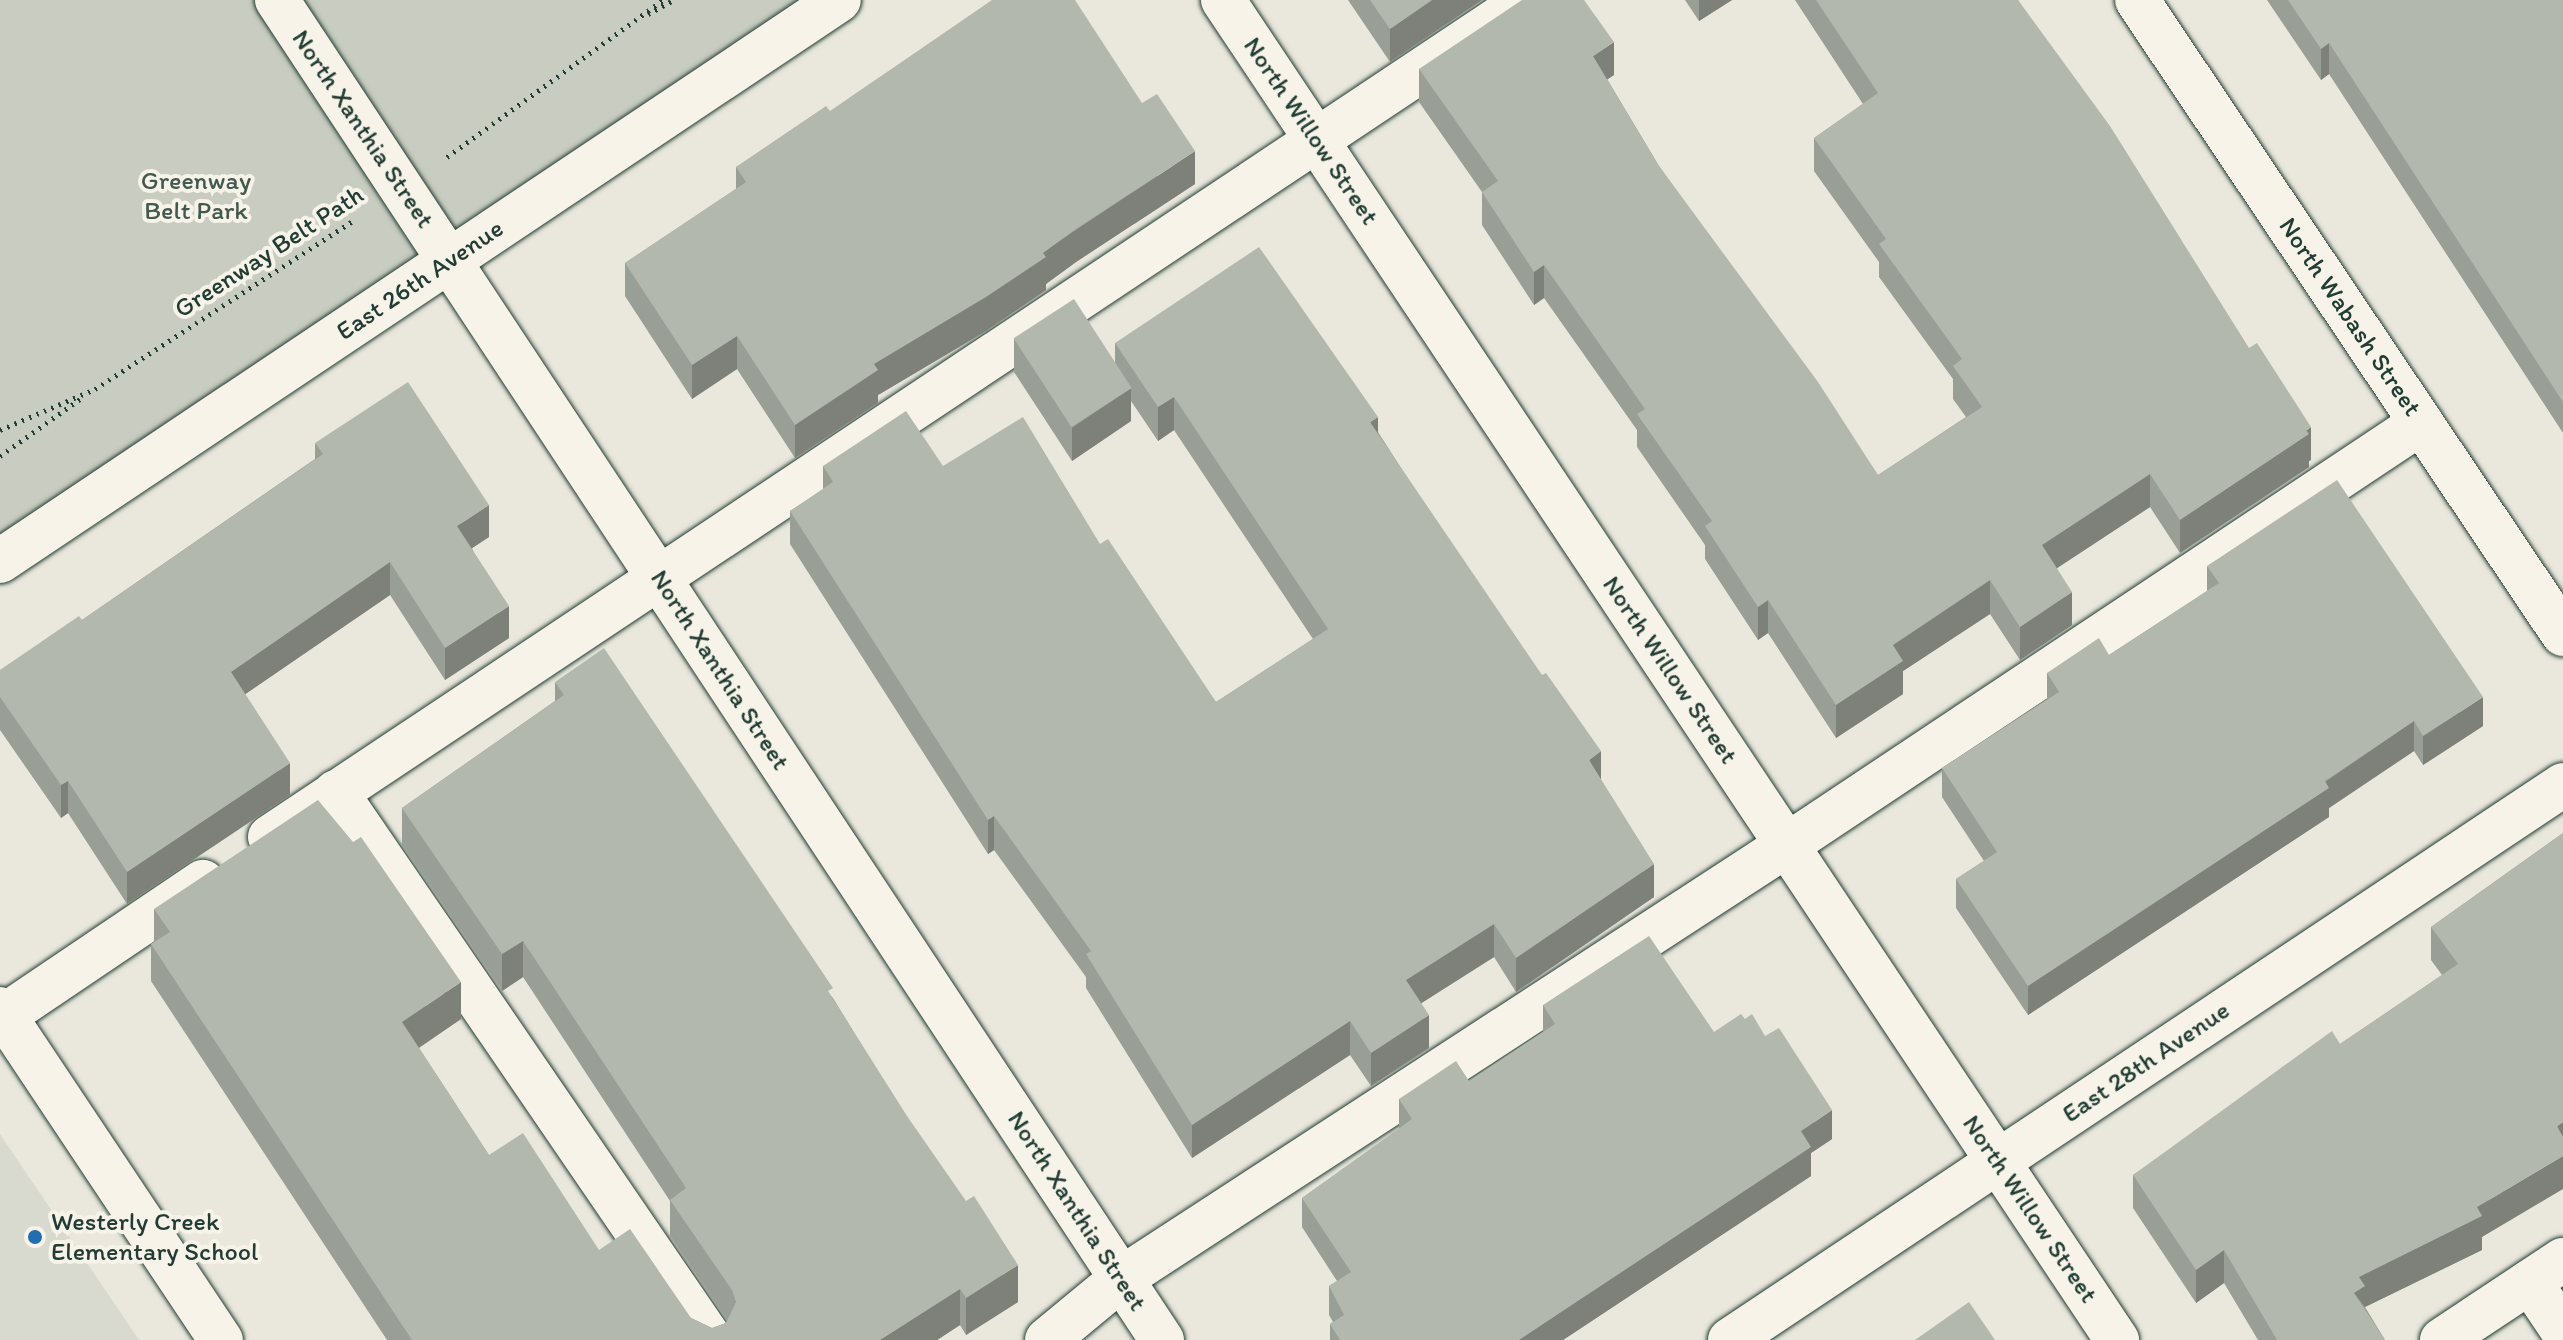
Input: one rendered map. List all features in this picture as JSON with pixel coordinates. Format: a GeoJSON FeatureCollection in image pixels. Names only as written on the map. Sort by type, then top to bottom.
{"type":"FeatureCollection","features":[{"type":"Feature","properties":{"kind":"street","name":"North Xanthia Street"},"geometry":{"type":"LineString","coordinates":[[277,0],[1162,1340]]}},
{"type":"Feature","properties":{"kind":"street","name":"East 26th Avenue"},"geometry":{"type":"LineString","coordinates":[[0,561],[839,0]]}},
{"type":"Feature","properties":{"kind":"street","name":"North Willow Street"},"geometry":{"type":"LineString","coordinates":[[1223,0],[2117,1340]]}},
{"type":"Feature","properties":{"kind":"street"},"geometry":{"type":"LineString","coordinates":[[221,1340],[2,1013],[660,579],[1315,137],[1527,0]]}},
{"type":"Feature","properties":{"kind":"street","name":"North Wabash Street"},"geometry":{"type":"LineString","coordinates":[[2137,0],[2563,634]]}},
{"type":"Feature","properties":{"kind":"street"},"geometry":{"type":"LineString","coordinates":[[1047,1340],[1122,1278],[1787,845],[2421,423]]}},
{"type":"Feature","properties":{"kind":"street","name":"East 28th Avenue"},"geometry":{"type":"LineString","coordinates":[[1730,1340],[2563,785]]}},
{"type":"Feature","properties":{"kind":"street"},"geometry":{"type":"LineString","coordinates":[[336,792],[711,1340]]}},
{"type":"Feature","properties":{"kind":"street"},"geometry":{"type":"LineString","coordinates":[[2442,1340],[2547,1271],[2563,1331]]}},
{"type":"Feature","properties":{"kind":"path","name":"Greenway Belt Path"},"geometry":{"type":"LineString","coordinates":[[0,430],[95,389],[402,189],[663,0]]}},
{"type":"Feature","properties":{"kind":"path"},"geometry":{"type":"LineString","coordinates":[[627,26],[673,0]]}},
{"type":"Feature","properties":{"kind":"path"},"geometry":{"type":"LineString","coordinates":[[0,456],[95,389]]}},
{"type":"Feature","properties":{"kind":"shaded area","name":"Westerly Creek Elementary School"},"geometry":{"type":"Polygon","coordinates":[[[0,1134],[139,1340],[0,1340],[0,1134]]]}},
{"type":"Feature","properties":{"kind":"green space","name":"Greenway Belt Park"},"geometry":{"type":"Polygon","coordinates":[[[0,0],[839,0],[0,561],[0,0]]]}},
{"type":"Feature","properties":{"kind":"building"},"geometry":{"type":"Polygon","coordinates":[[[992,0],[1075,0],[1142,103],[1157,94],[1195,151],[1076,229],[1043,253],[1046,257],[986,297],[874,364],[878,370],[795,425],[737,336],[692,365],[625,263],[746,182],[736,167],[826,106],[830,111],[992,0]]]}},
{"type":"Feature","properties":{"kind":"building"},"geometry":{"type":"Polygon","coordinates":[[[1370,0],[1432,0],[1390,29],[1370,0]]]}},
{"type":"Feature","properties":{"kind":"building"},"geometry":{"type":"Polygon","coordinates":[[[1522,0],[1584,0],[1614,42],[1593,56],[1659,166],[1818,382],[1878,475],[1982,407],[1953,366],[1962,359],[1879,244],[1886,239],[1814,138],[1878,93],[1816,0],[2018,0],[2110,126],[2249,348],[2257,343],[2311,427],[2306,430],[2309,434],[2180,520],[2150,474],[2042,545],[2072,592],[2020,627],[1990,580],[1893,645],[1903,661],[1836,705],[1768,600],[1758,607],[1705,526],[1712,521],[1637,414],[1645,409],[1544,265],[1534,272],[1482,192],[1498,181],[1419,69],[1522,0]]]}},
{"type":"Feature","properties":{"kind":"building"},"geometry":{"type":"Polygon","coordinates":[[[2288,0],[2563,0],[2563,402],[2329,43],[2321,49],[2288,0]]]}},
{"type":"Feature","properties":{"kind":"building"},"geometry":{"type":"Polygon","coordinates":[[[1259,247],[1378,417],[1370,422],[1542,675],[1546,673],[1601,751],[1589,760],[1654,864],[1516,958],[1494,924],[1406,980],[1429,1015],[1371,1053],[1350,1021],[1192,1125],[1086,954],[1091,951],[994,816],[988,820],[790,511],[833,482],[823,466],[906,411],[943,466],[1023,417],[1100,544],[1108,539],[1216,702],[1328,629],[1174,397],[1158,407],[1115,343],[1259,247]]]}},
{"type":"Feature","properties":{"kind":"building"},"geometry":{"type":"Polygon","coordinates":[[[1074,299],[1132,388],[1071,427],[1014,338],[1074,299]]]}},
{"type":"Feature","properties":{"kind":"building"},"geometry":{"type":"Polygon","coordinates":[[[408,382],[489,505],[457,526],[509,606],[445,648],[390,562],[231,672],[290,763],[127,872],[68,781],[61,785],[0,697],[0,670],[79,616],[82,620],[323,454],[315,443],[408,382]]]}},
{"type":"Feature","properties":{"kind":"building"},"geometry":{"type":"Polygon","coordinates":[[[2337,480],[2483,697],[2423,736],[2414,721],[2325,781],[2329,788],[2028,986],[1956,879],[1997,852],[1942,768],[2059,692],[2047,673],[2099,638],[2109,655],[2219,583],[2207,566],[2337,480]]]}},
{"type":"Feature","properties":{"kind":"building"},"geometry":{"type":"Polygon","coordinates":[[[604,648],[833,988],[828,991],[907,1116],[966,1201],[974,1196],[1018,1265],[966,1298],[960,1289],[880,1340],[412,1340],[151,944],[170,932],[154,909],[318,800],[353,842],[361,837],[461,982],[402,1022],[489,1155],[523,1133],[599,1250],[630,1229],[691,1318],[712,1328],[726,1323],[736,1302],[732,1290],[670,1200],[686,1188],[523,941],[502,954],[402,808],[564,695],[555,682],[604,648]]]}},
{"type":"Feature","properties":{"kind":"building"},"geometry":{"type":"Polygon","coordinates":[[[2563,833],[2563,1122],[2557,1126],[2563,1137],[2563,1156],[2477,1207],[2482,1216],[2359,1277],[2365,1286],[2354,1293],[2385,1340],[2277,1340],[2224,1250],[2196,1270],[2133,1175],[2332,1031],[2340,1044],[2458,964],[2431,927],[2563,833]]]}},
{"type":"Feature","properties":{"kind":"building"},"geometry":{"type":"Polygon","coordinates":[[[1649,936],[1714,1032],[1741,1014],[1745,1019],[1752,1014],[1765,1036],[1779,1028],[1832,1110],[1801,1131],[1811,1147],[1519,1340],[1340,1340],[1330,1324],[1344,1315],[1329,1286],[1351,1272],[1302,1198],[1412,1119],[1399,1099],[1456,1061],[1469,1081],[1555,1024],[1543,1005],[1649,936]]]}},
{"type":"Feature","properties":{"kind":"building"},"geometry":{"type":"Polygon","coordinates":[[[1969,1302],[1995,1340],[1915,1340],[1969,1302]]]}},
{"type":"Feature","properties":{"kind":"place","name":"Westerly Creek Elementary School"},"geometry":{"type":"Point","coordinates":[35,1237]}}]}
